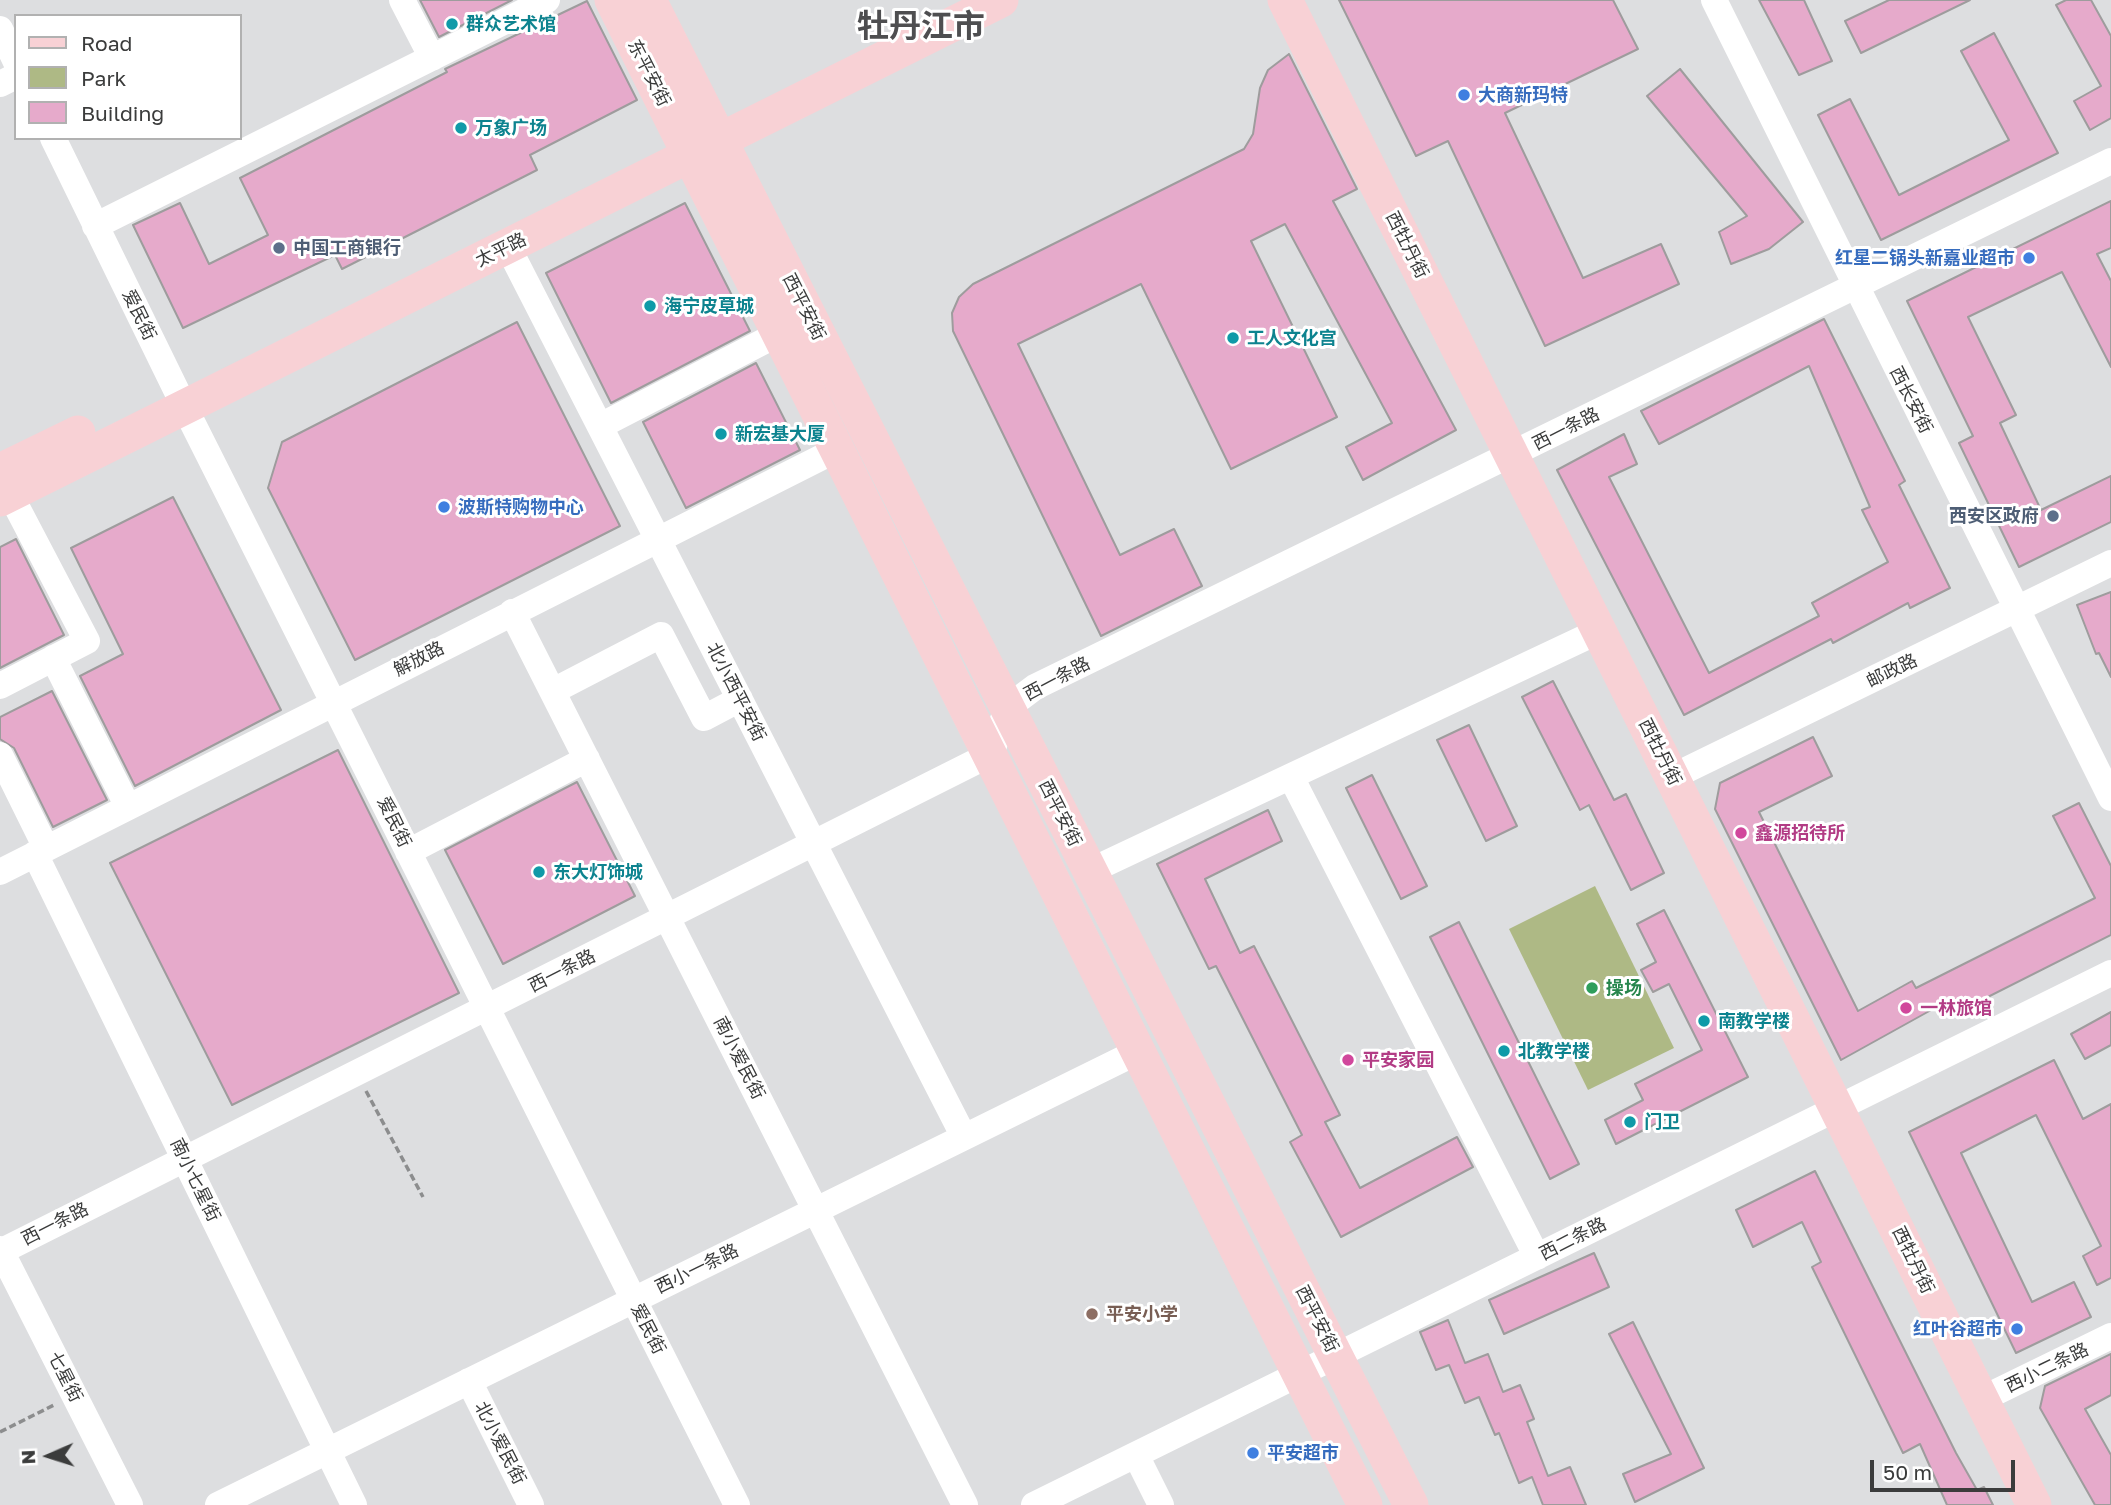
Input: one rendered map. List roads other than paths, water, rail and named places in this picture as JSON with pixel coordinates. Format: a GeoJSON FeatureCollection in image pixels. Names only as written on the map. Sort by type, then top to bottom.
{"type":"FeatureCollection","features":[{"type":"Feature","properties":{"kind":"main road","name":"东平安街"},"geometry":{"type":"LineString","coordinates":[[612,0],[698,139]]}},
{"type":"Feature","properties":{"kind":"main road","name":"东平安街"},"geometry":{"type":"LineString","coordinates":[[649,0],[698,139]]}},
{"type":"Feature","properties":{"kind":"main road","name":"太平路"},"geometry":{"type":"LineString","coordinates":[[3,479],[508,247],[698,139],[957,0]]}},
{"type":"Feature","properties":{"kind":"main road","name":"太平路"},"geometry":{"type":"LineString","coordinates":[[179,396],[698,139],[1001,0]]}},
{"type":"Feature","properties":{"kind":"main road","name":"西牡丹街"},"geometry":{"type":"LineString","coordinates":[[1285,0],[2034,1505]]}},
{"type":"Feature","properties":{"kind":"main road","name":"西平安街"},"geometry":{"type":"LineString","coordinates":[[698,139],[780,333],[1366,1505]]}},
{"type":"Feature","properties":{"kind":"main road","name":"西平安街"},"geometry":{"type":"LineString","coordinates":[[698,139],[1007,708],[1411,1505]]}},
{"type":"Feature","properties":{"kind":"street"},"geometry":{"type":"LineString","coordinates":[[402,0],[432,58]]}},
{"type":"Feature","properties":{"kind":"street"},"geometry":{"type":"LineString","coordinates":[[95,226],[547,0]]}},
{"type":"Feature","properties":{"kind":"street","name":"西长安街"},"geometry":{"type":"LineString","coordinates":[[1714,0],[2111,798]]}},
{"type":"Feature","properties":{"kind":"street"},"geometry":{"type":"LineString","coordinates":[[0,29],[14,58]]}},
{"type":"Feature","properties":{"kind":"street","name":"爱民街"},"geometry":{"type":"LineString","coordinates":[[54,140],[179,396],[737,1505]]}},
{"type":"Feature","properties":{"kind":"street","name":"西一条路"},"geometry":{"type":"LineString","coordinates":[[0,1250],[814,845],[991,754],[1007,708],[1035,687],[2111,161]]}},
{"type":"Feature","properties":{"kind":"street","name":"北小西平安街"},"geometry":{"type":"LineString","coordinates":[[508,247],[964,1137]]}},
{"type":"Feature","properties":{"kind":"street"},"geometry":{"type":"LineString","coordinates":[[600,426],[780,333]]}},
{"type":"Feature","properties":{"kind":"street","name":"解放路"},"geometry":{"type":"LineString","coordinates":[[0,872],[657,538],[838,449]]}},
{"type":"Feature","properties":{"kind":"street"},"geometry":{"type":"LineString","coordinates":[[0,686],[87,641],[3,479]]}},
{"type":"Feature","properties":{"kind":"street","name":"邮政路"},"geometry":{"type":"LineString","coordinates":[[1672,777],[2111,563]]}},
{"type":"Feature","properties":{"kind":"street","name":"南小爱民街"},"geometry":{"type":"LineString","coordinates":[[512,612],[965,1505]]}},
{"type":"Feature","properties":{"kind":"street"},"geometry":{"type":"LineString","coordinates":[[1090,871],[1599,631]]}},
{"type":"Feature","properties":{"kind":"street"},"geometry":{"type":"LineString","coordinates":[[553,691],[661,635],[704,718],[740,699]]}},
{"type":"Feature","properties":{"kind":"street"},"geometry":{"type":"LineString","coordinates":[[53,658],[128,807]]}},
{"type":"Feature","properties":{"kind":"street","name":"南小七星街"},"geometry":{"type":"LineString","coordinates":[[0,755],[40,851],[185,1159],[354,1505]]}},
{"type":"Feature","properties":{"kind":"street"},"geometry":{"type":"LineString","coordinates":[[408,852],[587,759]]}},
{"type":"Feature","properties":{"kind":"street"},"geometry":{"type":"LineString","coordinates":[[1291,777],[1537,1256]]}},
{"type":"Feature","properties":{"kind":"street","name":"西二条路"},"geometry":{"type":"LineString","coordinates":[[1034,1505],[2111,973]]}},
{"type":"Feature","properties":{"kind":"street","name":"西小一条路"},"geometry":{"type":"LineString","coordinates":[[218,1505],[1139,1051]]}},
{"type":"Feature","properties":{"kind":"street","name":"七星街"},"geometry":{"type":"LineString","coordinates":[[0,1250],[130,1505]]}},
{"type":"Feature","properties":{"kind":"street","name":"西小二条路"},"geometry":{"type":"LineString","coordinates":[[1982,1399],[2111,1336]]}},
{"type":"Feature","properties":{"kind":"street","name":"北小爱民街"},"geometry":{"type":"LineString","coordinates":[[469,1381],[531,1505]]}},
{"type":"Feature","properties":{"kind":"street"},"geometry":{"type":"LineString","coordinates":[[1136,1455],[1161,1505]]}},
{"type":"Feature","properties":{"kind":"place","name":"群众艺术馆"},"geometry":{"type":"Point","coordinates":[452,24]}},
{"type":"Feature","properties":{"kind":"place","name":"大商新玛特"},"geometry":{"type":"Point","coordinates":[1464,95]}},
{"type":"Feature","properties":{"kind":"place","name":"万象广场"},"geometry":{"type":"Point","coordinates":[461,128]}},
{"type":"Feature","properties":{"kind":"place","name":"中国工商银行"},"geometry":{"type":"Point","coordinates":[279,248]}},
{"type":"Feature","properties":{"kind":"place","name":"红星二锅头新嘉业超市"},"geometry":{"type":"Point","coordinates":[2029,258]}},
{"type":"Feature","properties":{"kind":"place","name":"海宁皮草城"},"geometry":{"type":"Point","coordinates":[650,306]}},
{"type":"Feature","properties":{"kind":"place","name":"工人文化宫"},"geometry":{"type":"Point","coordinates":[1233,338]}},
{"type":"Feature","properties":{"kind":"place","name":"新宏基大厦"},"geometry":{"type":"Point","coordinates":[721,434]}},
{"type":"Feature","properties":{"kind":"place","name":"波斯特购物中心"},"geometry":{"type":"Point","coordinates":[444,507]}},
{"type":"Feature","properties":{"kind":"place","name":"西安区政府"},"geometry":{"type":"Point","coordinates":[2053,516]}},
{"type":"Feature","properties":{"kind":"place","name":"鑫源招待所"},"geometry":{"type":"Point","coordinates":[1741,833]}},
{"type":"Feature","properties":{"kind":"place","name":"东大灯饰城"},"geometry":{"type":"Point","coordinates":[539,872]}},
{"type":"Feature","properties":{"kind":"place","name":"操场"},"geometry":{"type":"Point","coordinates":[1592,988]}},
{"type":"Feature","properties":{"kind":"place","name":"一林旅馆"},"geometry":{"type":"Point","coordinates":[1906,1008]}},
{"type":"Feature","properties":{"kind":"place","name":"南教学楼"},"geometry":{"type":"Point","coordinates":[1704,1021]}},
{"type":"Feature","properties":{"kind":"place","name":"北教学楼"},"geometry":{"type":"Point","coordinates":[1504,1051]}},
{"type":"Feature","properties":{"kind":"place","name":"平安家园"},"geometry":{"type":"Point","coordinates":[1348,1060]}},
{"type":"Feature","properties":{"kind":"place","name":"门卫"},"geometry":{"type":"Point","coordinates":[1630,1122]}},
{"type":"Feature","properties":{"kind":"place","name":"平安小学"},"geometry":{"type":"Point","coordinates":[1092,1314]}},
{"type":"Feature","properties":{"kind":"place","name":"红叶谷超市"},"geometry":{"type":"Point","coordinates":[2017,1329]}},
{"type":"Feature","properties":{"kind":"place","name":"平安超市"},"geometry":{"type":"Point","coordinates":[1253,1453]}},
{"type":"Feature","properties":{"kind":"district","name":"牡丹江市"},"geometry":{"type":"Point","coordinates":[921,27]}}]}
